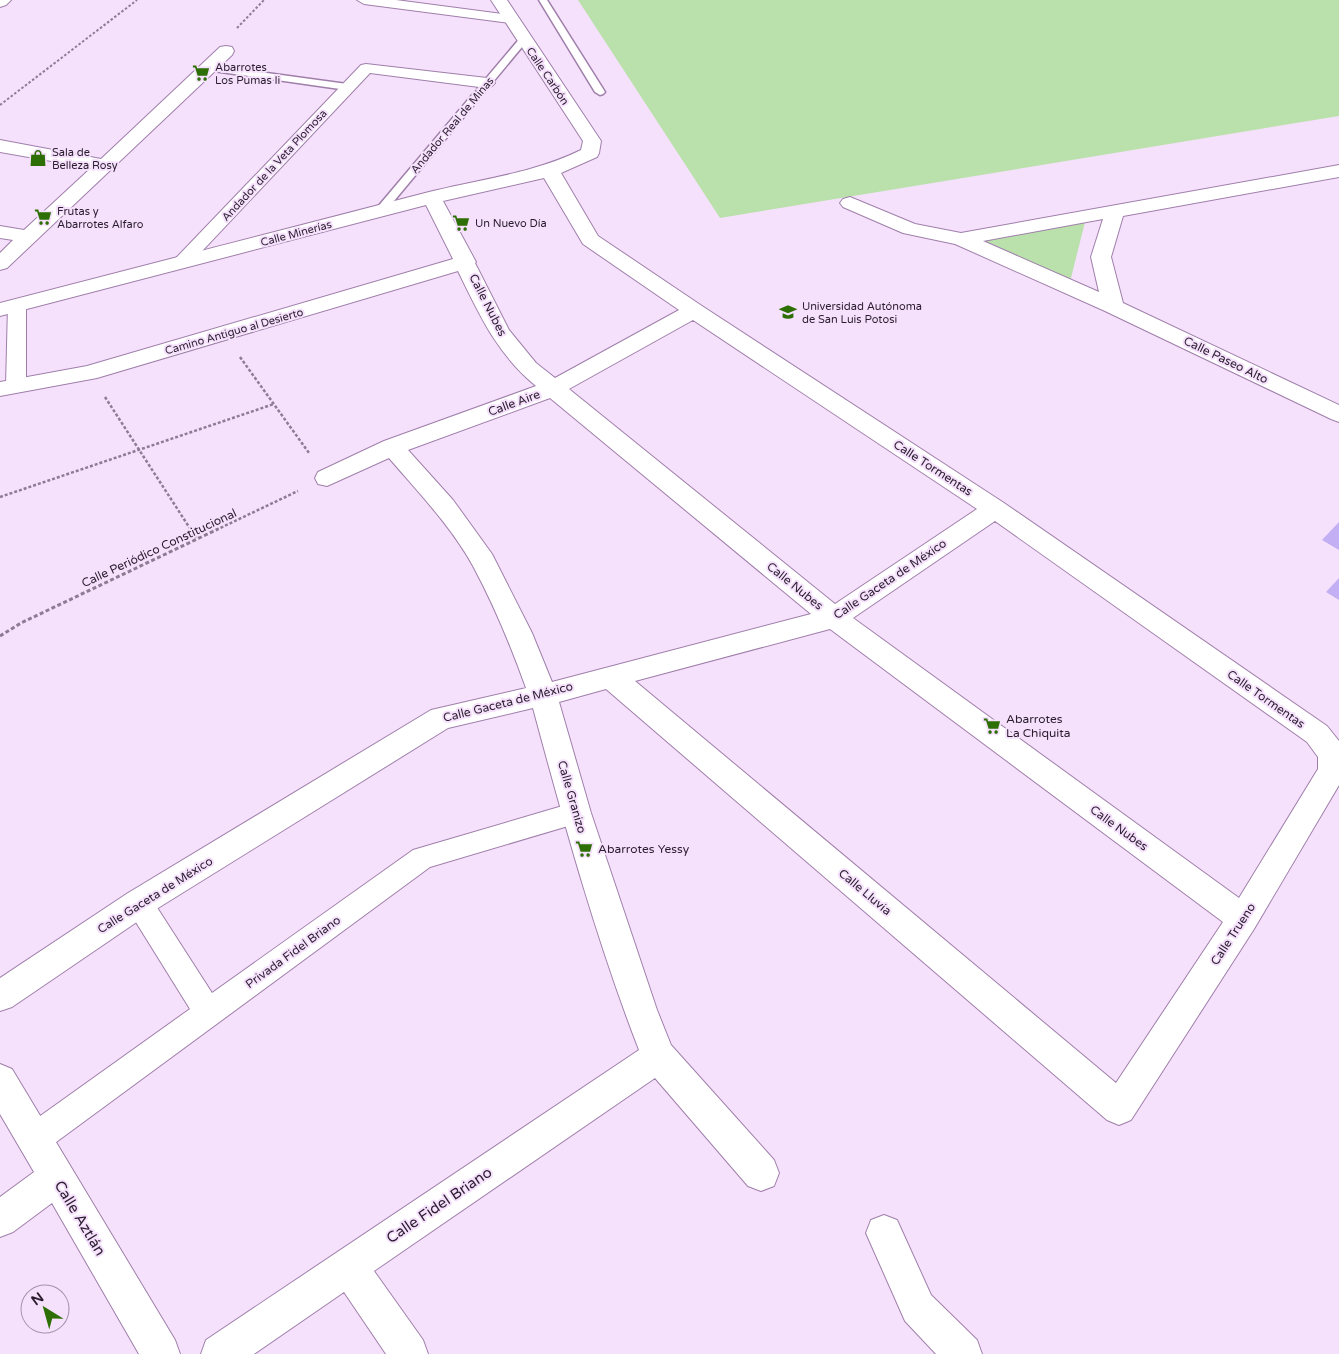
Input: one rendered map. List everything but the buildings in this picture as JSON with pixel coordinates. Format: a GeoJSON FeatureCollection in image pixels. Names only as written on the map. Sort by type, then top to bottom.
{"type":"FeatureCollection","features":[{"type":"Feature","properties":{"kind":"street"},"geometry":{"type":"LineString","coordinates":[[364,0],[510,19]]}},
{"type":"Feature","properties":{"kind":"street","name":"Calle Carbón"},"geometry":{"type":"LineString","coordinates":[[498,0],[592,141],[590,153]]}},
{"type":"Feature","properties":{"kind":"street"},"geometry":{"type":"LineString","coordinates":[[0,264],[226,51]]}},
{"type":"Feature","properties":{"kind":"street","name":"Andador de la Veta Plomosa"},"geometry":{"type":"LineString","coordinates":[[182,262],[366,68],[487,83]]}},
{"type":"Feature","properties":{"kind":"street"},"geometry":{"type":"LineString","coordinates":[[0,146],[104,165]]}},
{"type":"Feature","properties":{"kind":"street","name":"Calle Minerías"},"geometry":{"type":"LineString","coordinates":[[9,307],[432,197],[550,171],[572,163],[590,153]]}},
{"type":"Feature","properties":{"kind":"street","name":"Calle Tormentas"},"geometry":{"type":"LineString","coordinates":[[550,171],[590,240],[694,311],[995,509],[1317,734],[1333,754]]}},
{"type":"Feature","properties":{"kind":"street","name":"Calle Paseo Alto"},"geometry":{"type":"LineString","coordinates":[[961,239],[1339,172]]}},
{"type":"Feature","properties":{"kind":"street","name":"Calle Nubes"},"geometry":{"type":"LineString","coordinates":[[432,197],[466,262],[499,332],[528,368],[834,618],[1243,919]]}},
{"type":"Feature","properties":{"kind":"street","name":"Calle Paseo Alto"},"geometry":{"type":"LineString","coordinates":[[850,202],[910,229],[961,239],[1112,306],[1339,414]]}},
{"type":"Feature","properties":{"kind":"street"},"geometry":{"type":"LineString","coordinates":[[1112,306],[1101,257],[1115,211]]}},
{"type":"Feature","properties":{"kind":"street"},"geometry":{"type":"LineString","coordinates":[[0,232],[28,237]]}},
{"type":"Feature","properties":{"kind":"street","name":"Camino Antiguo al Desierto"},"geometry":{"type":"LineString","coordinates":[[8,387],[89,373],[466,262]]}},
{"type":"Feature","properties":{"kind":"street"},"geometry":{"type":"LineString","coordinates":[[8,387],[9,307]]}},
{"type":"Feature","properties":{"kind":"street","name":"Calle Aire"},"geometry":{"type":"LineString","coordinates":[[327,478],[392,447],[554,388],[694,311]]}},
{"type":"Feature","properties":{"kind":"street","name":"Calle Granizo"},"geometry":{"type":"LineString","coordinates":[[392,447],[444,506],[483,561],[519,633],[543,694],[576,813],[640,1010],[658,1056],[761,1173]]}},
{"type":"Feature","properties":{"kind":"street","name":"Calle Gaceta de México"},"geometry":{"type":"LineString","coordinates":[[0,996],[139,903],[441,718],[543,694],[834,618],[995,509]]}},
{"type":"Feature","properties":{"kind":"street","name":"Calle Lluvia"},"geometry":{"type":"LineString","coordinates":[[610,676],[1119,1108]]}},
{"type":"Feature","properties":{"kind":"street","name":"Calle Trueno"},"geometry":{"type":"LineString","coordinates":[[1119,1108],[1243,919],[1332,771],[1333,754]]}},
{"type":"Feature","properties":{"kind":"street","name":"Privada Fidel Briano"},"geometry":{"type":"LineString","coordinates":[[33,1140],[422,858],[576,813]]}},
{"type":"Feature","properties":{"kind":"street"},"geometry":{"type":"LineString","coordinates":[[139,903],[210,1013]]}},
{"type":"Feature","properties":{"kind":"street","name":"Calle Fidel Briano"},"geometry":{"type":"LineString","coordinates":[[220,1354],[658,1056]]}},
{"type":"Feature","properties":{"kind":"street","name":"Calle Aztlán"},"geometry":{"type":"LineString","coordinates":[[0,1081],[33,1140],[161,1354]]}},
{"type":"Feature","properties":{"kind":"street"},"geometry":{"type":"LineString","coordinates":[[0,1219],[56,1178]]}},
{"type":"Feature","properties":{"kind":"street"},"geometry":{"type":"LineString","coordinates":[[884,1234],[918,1308],[963,1354]]}},
{"type":"Feature","properties":{"kind":"street"},"geometry":{"type":"LineString","coordinates":[[349,1267],[409,1354]]}},
{"type":"Feature","properties":{"kind":"lane"},"geometry":{"type":"LineString","coordinates":[[543,0],[600,92]]}},
{"type":"Feature","properties":{"kind":"lane","name":"Andador Real de Minas"},"geometry":{"type":"LineString","coordinates":[[380,211],[524,39]]}},
{"type":"Feature","properties":{"kind":"lane"},"geometry":{"type":"LineString","coordinates":[[209,68],[347,87]]}},
{"type":"Feature","properties":{"kind":"path"},"geometry":{"type":"LineString","coordinates":[[0,105],[137,0]]}},
{"type":"Feature","properties":{"kind":"path"},"geometry":{"type":"LineString","coordinates":[[226,51],[224,42],[264,0]]}},
{"type":"Feature","properties":{"kind":"path"},"geometry":{"type":"LineString","coordinates":[[244,363],[327,478]]}},
{"type":"Feature","properties":{"kind":"path"},"geometry":{"type":"LineString","coordinates":[[105,396],[197,539]]}},
{"type":"Feature","properties":{"kind":"path"},"geometry":{"type":"LineString","coordinates":[[0,497],[274,404]]}},
{"type":"Feature","properties":{"kind":"path","name":"Calle Periódico Constitucional"},"geometry":{"type":"LineString","coordinates":[[0,636],[21,623],[327,478]]}},
{"type":"Feature","properties":{"kind":"green space"},"geometry":{"type":"Polygon","coordinates":[[[578,0],[1339,0],[1339,116],[720,218],[578,0]]]}},
{"type":"Feature","properties":{"kind":"green space"},"geometry":{"type":"Polygon","coordinates":[[[1085,222],[1070,282],[988,245],[984,237],[1085,222]]]}},
{"type":"Feature","properties":{"kind":"place","name":"Abarrotes Los Pumas Ii"},"geometry":{"type":"Point","coordinates":[201,73]}},
{"type":"Feature","properties":{"kind":"place","name":"Sala de Belleza Rosy"},"geometry":{"type":"Point","coordinates":[38,158]}},
{"type":"Feature","properties":{"kind":"place","name":"Frutas y Abarrotes Alfaro"},"geometry":{"type":"Point","coordinates":[43,217]}},
{"type":"Feature","properties":{"kind":"place","name":"Un Nuevo Día"},"geometry":{"type":"Point","coordinates":[461,223]}},
{"type":"Feature","properties":{"kind":"place","name":"Universidad Autónoma de San Luis Potosi"},"geometry":{"type":"Point","coordinates":[788,312]}},
{"type":"Feature","properties":{"kind":"place","name":"Abarrotes La Chiquita"},"geometry":{"type":"Point","coordinates":[992,726]}},
{"type":"Feature","properties":{"kind":"place","name":"Abarrotes Yessy"},"geometry":{"type":"Point","coordinates":[584,849]}}]}
